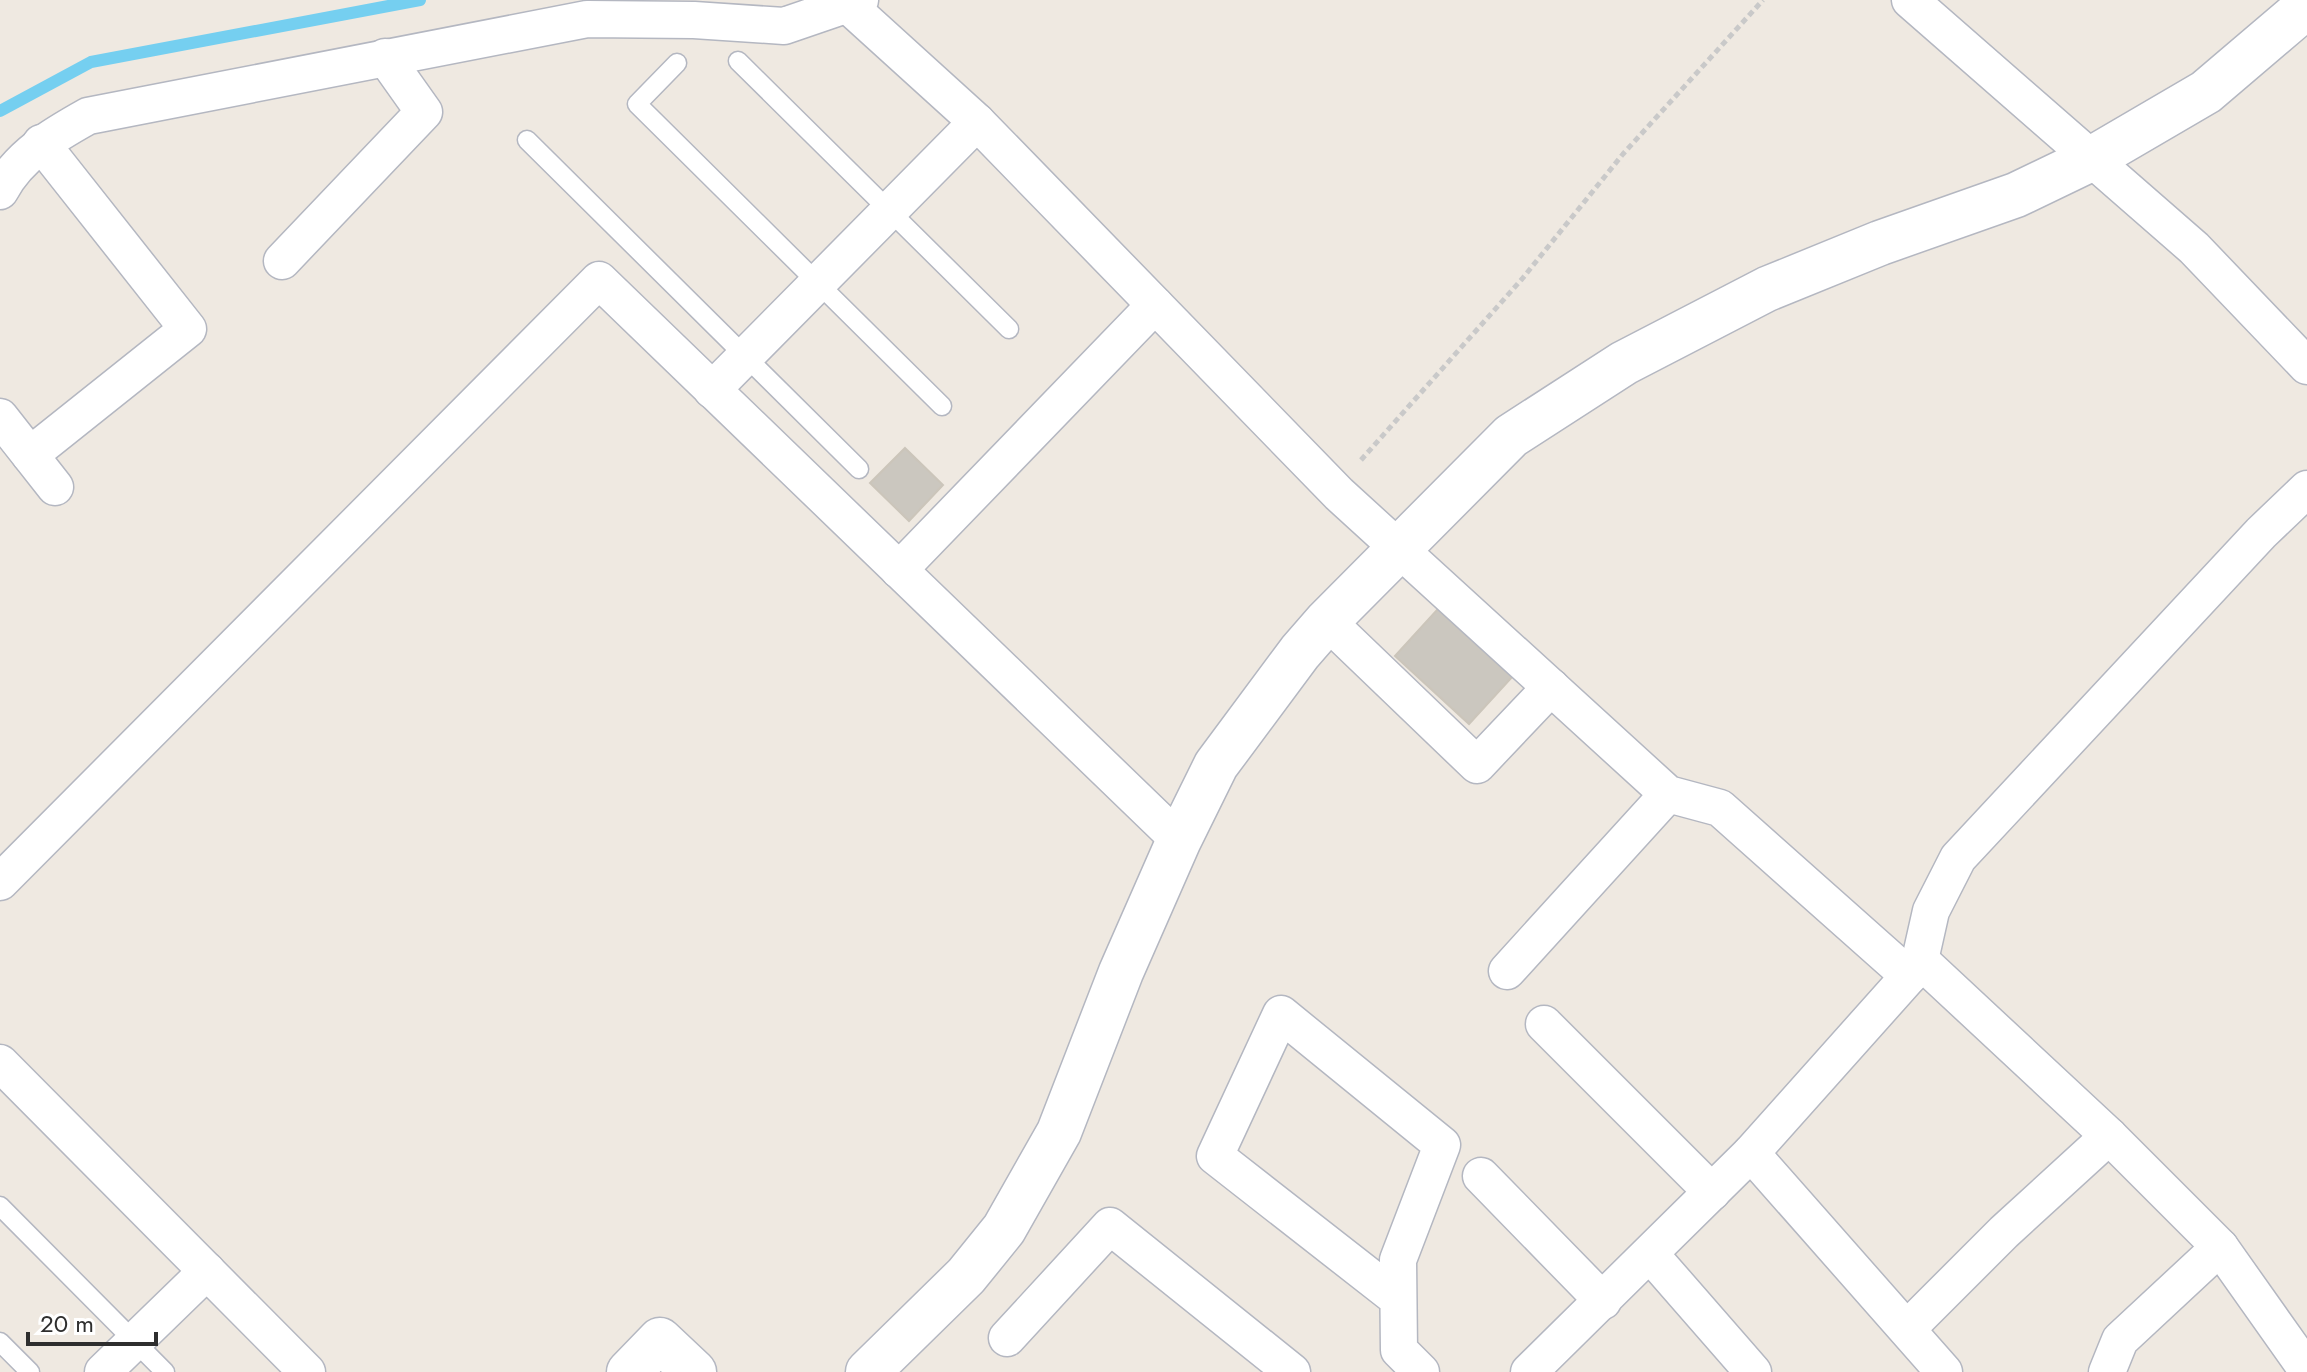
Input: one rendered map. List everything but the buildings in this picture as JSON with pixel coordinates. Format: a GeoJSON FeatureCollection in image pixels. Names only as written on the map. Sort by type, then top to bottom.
{"type":"FeatureCollection","features":[{"type":"Feature","properties":{"kind":"street"},"geometry":{"type":"LineString","coordinates":[[1910,0],[2194,248],[2307,366]]}},
{"type":"Feature","properties":{"kind":"street"},"geometry":{"type":"LineString","coordinates":[[0,191],[5,181],[41,143],[88,116],[587,19],[694,20],[784,26],[852,2],[977,122],[1335,489],[1668,794],[1720,808],[1915,968],[2109,1136],[2220,1247],[2307,1370]]}},
{"type":"Feature","properties":{"kind":"street"},"geometry":{"type":"LineString","coordinates":[[868,1372],[966,1276],[1004,1229],[1059,1132],[1121,972],[1216,765],[1300,652],[1327,621],[1511,436],[1624,363],[1767,289],[1880,243],[2016,195],[2093,158],[2206,92],[2307,6]]}},
{"type":"Feature","properties":{"kind":"street"},"geometry":{"type":"LineString","coordinates":[[282,261],[424,112],[385,57]]}},
{"type":"Feature","properties":{"kind":"street"},"geometry":{"type":"LineString","coordinates":[[712,390],[977,122]]}},
{"type":"Feature","properties":{"kind":"street"},"geometry":{"type":"LineString","coordinates":[[30,455],[188,329],[41,143]]}},
{"type":"Feature","properties":{"kind":"street"},"geometry":{"type":"LineString","coordinates":[[0,882],[599,280],[1179,840]]}},
{"type":"Feature","properties":{"kind":"street"},"geometry":{"type":"LineString","coordinates":[[899,570],[1155,305]]}},
{"type":"Feature","properties":{"kind":"street"},"geometry":{"type":"LineString","coordinates":[[0,417],[55,487]]}},
{"type":"Feature","properties":{"kind":"street"},"geometry":{"type":"LineString","coordinates":[[1538,1369],[1751,1153],[1915,968],[1931,911],[1958,858],[2261,533],[2307,489]]}},
{"type":"Feature","properties":{"kind":"street"},"geometry":{"type":"LineString","coordinates":[[1327,621],[1477,765],[1551,687]]}},
{"type":"Feature","properties":{"kind":"street"},"geometry":{"type":"LineString","coordinates":[[1507,971],[1668,794]]}},
{"type":"Feature","properties":{"kind":"street"},"geometry":{"type":"LineString","coordinates":[[1398,1299],[1215,1156],[1281,1014],[1442,1145],[1398,1260],[1399,1350],[1421,1372]]}},
{"type":"Feature","properties":{"kind":"street"},"geometry":{"type":"LineString","coordinates":[[1544,1024],[1712,1192]]}},
{"type":"Feature","properties":{"kind":"street"},"geometry":{"type":"LineString","coordinates":[[0,1063],[307,1372]]}},
{"type":"Feature","properties":{"kind":"street"},"geometry":{"type":"LineString","coordinates":[[1907,1329],[2004,1232],[2109,1136]]}},
{"type":"Feature","properties":{"kind":"street"},"geometry":{"type":"LineString","coordinates":[[1751,1153],[1944,1372]]}},
{"type":"Feature","properties":{"kind":"street"},"geometry":{"type":"LineString","coordinates":[[1481,1176],[1603,1301]]}},
{"type":"Feature","properties":{"kind":"street"},"geometry":{"type":"LineString","coordinates":[[1007,1338],[1110,1226],[1292,1372]]}},
{"type":"Feature","properties":{"kind":"street"},"geometry":{"type":"LineString","coordinates":[[2107,1372],[2120,1340],[2220,1247]]}},
{"type":"Feature","properties":{"kind":"street"},"geometry":{"type":"LineString","coordinates":[[1650,1254],[1753,1372]]}},
{"type":"Feature","properties":{"kind":"street"},"geometry":{"type":"LineString","coordinates":[[103,1372],[207,1271]]}},
{"type":"Feature","properties":{"kind":"street"},"geometry":{"type":"LineString","coordinates":[[629,1372],[660,1340],[694,1372]]}},
{"type":"Feature","properties":{"kind":"lane"},"geometry":{"type":"LineString","coordinates":[[738,61],[1009,329]]}},
{"type":"Feature","properties":{"kind":"lane"},"geometry":{"type":"LineString","coordinates":[[677,63],[637,104],[942,406]]}},
{"type":"Feature","properties":{"kind":"lane"},"geometry":{"type":"LineString","coordinates":[[527,140],[859,469]]}},
{"type":"Feature","properties":{"kind":"lane"},"geometry":{"type":"LineString","coordinates":[[0,1206],[165,1372]]}},
{"type":"Feature","properties":{"kind":"lane"},"geometry":{"type":"LineString","coordinates":[[0,1342],[30,1372]]}},
{"type":"Feature","properties":{"kind":"path"},"geometry":{"type":"LineString","coordinates":[[1335,489],[1522,279],[1623,154],[1763,0]]}},
{"type":"Feature","properties":{"kind":"waterway"},"geometry":{"type":"LineString","coordinates":[[0,111],[91,62],[420,0]]}}]}
